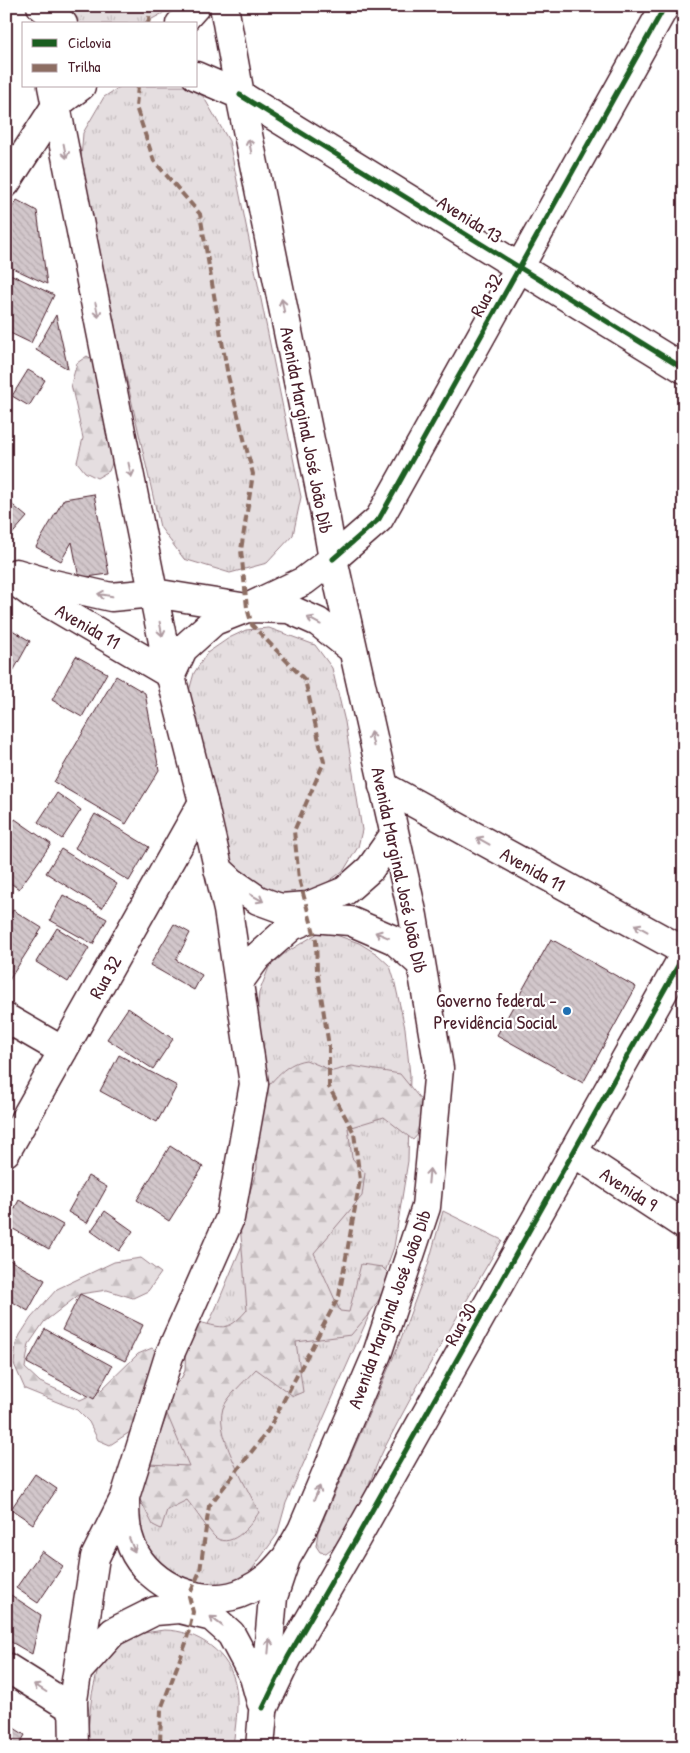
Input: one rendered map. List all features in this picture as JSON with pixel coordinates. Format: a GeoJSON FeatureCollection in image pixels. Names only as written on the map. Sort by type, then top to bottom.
{"type":"FeatureCollection","features":[{"type":"Feature","properties":{"kind":"main road"},"geometry":{"type":"LineString","coordinates":[[33,6],[37,22]]}},
{"type":"Feature","properties":{"kind":"main road"},"geometry":{"type":"LineString","coordinates":[[41,6],[61,22]]}},
{"type":"Feature","properties":{"kind":"main road"},"geometry":{"type":"LineString","coordinates":[[182,22],[196,6]]}},
{"type":"Feature","properties":{"kind":"main road","name":"Avenida Marginal José João Dib"},"geometry":{"type":"LineString","coordinates":[[224,6],[240,95],[333,559],[382,786],[413,916],[438,1068],[426,1207],[377,1354],[302,1530],[286,1558],[273,1596],[260,1747]]}},
{"type":"Feature","properties":{"kind":"main road","name":"Rua 32"},"geometry":{"type":"LineString","coordinates":[[171,675],[183,648],[214,621],[247,608],[304,581],[333,559],[379,519],[664,6]]}},
{"type":"Feature","properties":{"kind":"main road","name":"Avenida 13"},"geometry":{"type":"LineString","coordinates":[[198,77],[240,95],[684,369]]}},
{"type":"Feature","properties":{"kind":"main road"},"geometry":{"type":"LineString","coordinates":[[6,183],[54,95],[75,88]]}},
{"type":"Feature","properties":{"kind":"main road"},"geometry":{"type":"LineString","coordinates":[[54,95],[171,675],[228,910],[254,1084],[230,1218],[169,1356],[125,1497],[95,1557],[73,1709],[74,1747]]}},
{"type":"Feature","properties":{"kind":"main road","name":"Avenida 11"},"geometry":{"type":"LineString","coordinates":[[6,570],[49,583],[111,597],[154,593],[247,608],[289,609],[318,622],[353,650]]}},
{"type":"Feature","properties":{"kind":"main road","name":"Avenida 11"},"geometry":{"type":"LineString","coordinates":[[6,575],[31,593],[171,675]]}},
{"type":"Feature","properties":{"kind":"main road","name":"Avenida 11"},"geometry":{"type":"LineString","coordinates":[[382,786],[684,951]]}},
{"type":"Feature","properties":{"kind":"main road","name":"Rua 32"},"geometry":{"type":"LineString","coordinates":[[6,1152],[203,802]]}},
{"type":"Feature","properties":{"kind":"main road"},"geometry":{"type":"LineString","coordinates":[[218,869],[232,882],[258,900],[280,908],[308,906],[345,891],[370,869],[394,835]]}},
{"type":"Feature","properties":{"kind":"main road"},"geometry":{"type":"LineString","coordinates":[[239,982],[257,958],[292,926],[311,918],[350,921],[394,940],[421,964]]}},
{"type":"Feature","properties":{"kind":"main road","name":"Rua 30"},"geometry":{"type":"LineString","coordinates":[[263,1708],[288,1657],[356,1540],[684,955]]}},
{"type":"Feature","properties":{"kind":"main road"},"geometry":{"type":"LineString","coordinates":[[6,1018],[63,1051]]}},
{"type":"Feature","properties":{"kind":"main road","name":"Avenida 9"},"geometry":{"type":"LineString","coordinates":[[573,1152],[684,1225]]}},
{"type":"Feature","properties":{"kind":"main road"},"geometry":{"type":"LineString","coordinates":[[125,1497],[125,1523],[132,1548],[146,1569],[166,1585],[190,1596],[217,1598],[244,1592],[268,1579],[286,1558]]}},
{"type":"Feature","properties":{"kind":"main road"},"geometry":{"type":"LineString","coordinates":[[78,1672],[113,1632],[155,1611],[179,1609],[212,1617],[231,1634],[254,1677],[263,1708]]}},
{"type":"Feature","properties":{"kind":"main road"},"geometry":{"type":"LineString","coordinates":[[6,1667],[73,1709]]}},
{"type":"Feature","properties":{"kind":"green space"},"geometry":{"type":"Polygon","coordinates":[[[50,6],[168,6],[163,13],[147,22],[73,22],[50,6]]]}},
{"type":"Feature","properties":{"kind":"green space"},"geometry":{"type":"Polygon","coordinates":[[[118,88],[188,88],[203,96],[229,141],[301,497],[293,535],[267,563],[230,573],[184,559],[160,527],[80,172],[83,133],[104,97],[118,88]]]}},
{"type":"Feature","properties":{"kind":"green space"},"geometry":{"type":"Polygon","coordinates":[[[87,356],[97,362],[118,448],[109,471],[97,478],[85,472],[77,462],[83,438],[71,384],[77,363],[87,356]]]}},
{"type":"Feature","properties":{"kind":"green space"},"geometry":{"type":"Polygon","coordinates":[[[269,628],[315,645],[332,668],[345,722],[362,830],[358,847],[344,870],[320,888],[304,893],[283,894],[265,891],[230,863],[189,691],[194,673],[207,653],[229,638],[246,630],[269,628]]]}},
{"type":"Feature","properties":{"kind":"green space"},"geometry":{"type":"Polygon","coordinates":[[[318,933],[336,935],[359,943],[377,954],[390,966],[394,979],[405,1028],[410,1075],[408,1161],[394,1247],[371,1311],[286,1503],[277,1535],[248,1575],[216,1589],[191,1588],[146,1555],[135,1508],[148,1464],[181,1379],[215,1310],[253,1219],[270,1102],[257,1013],[259,993],[269,967],[284,954],[318,933]]]}},
{"type":"Feature","properties":{"kind":"green space"},"geometry":{"type":"Polygon","coordinates":[[[306,1060],[333,1071],[352,1066],[400,1074],[426,1106],[425,1126],[413,1140],[384,1117],[348,1128],[352,1158],[365,1173],[362,1196],[314,1253],[340,1311],[349,1312],[361,1264],[382,1267],[388,1273],[387,1282],[380,1299],[351,1335],[296,1342],[303,1392],[293,1396],[256,1369],[225,1404],[222,1415],[222,1428],[226,1443],[239,1474],[259,1512],[252,1523],[235,1538],[222,1541],[216,1538],[210,1531],[187,1500],[167,1510],[161,1529],[153,1525],[132,1484],[148,1464],[189,1466],[164,1407],[165,1395],[181,1379],[185,1371],[186,1331],[194,1321],[224,1327],[229,1326],[247,1310],[240,1224],[257,1169],[255,1102],[290,1065],[306,1060]]]}},
{"type":"Feature","properties":{"kind":"green space"},"geometry":{"type":"Polygon","coordinates":[[[443,1211],[502,1240],[398,1422],[353,1519],[336,1544],[326,1553],[320,1552],[316,1546],[318,1532],[399,1344],[428,1265],[443,1211]]]}},
{"type":"Feature","properties":{"kind":"green space"},"geometry":{"type":"Polygon","coordinates":[[[141,1258],[161,1273],[148,1291],[133,1298],[107,1290],[80,1294],[44,1322],[29,1344],[25,1368],[40,1382],[80,1400],[100,1391],[138,1354],[152,1348],[157,1352],[141,1413],[130,1432],[110,1445],[98,1440],[89,1422],[77,1410],[25,1389],[14,1364],[16,1344],[31,1318],[57,1289],[114,1262],[141,1258]]]}},
{"type":"Feature","properties":{"kind":"green space"},"geometry":{"type":"Polygon","coordinates":[[[164,1630],[188,1634],[200,1639],[220,1654],[227,1664],[233,1675],[237,1695],[233,1747],[86,1747],[92,1694],[98,1669],[122,1643],[137,1634],[164,1630]]]}},
{"type":"Feature","properties":{"kind":"building"},"geometry":{"type":"Polygon","coordinates":[[[17,200],[37,211],[47,284],[6,265],[6,218],[17,200]]]}},
{"type":"Feature","properties":{"kind":"building"},"geometry":{"type":"Polygon","coordinates":[[[6,272],[54,295],[31,343],[6,331],[6,272]]]}},
{"type":"Feature","properties":{"kind":"building"},"geometry":{"type":"Polygon","coordinates":[[[56,315],[68,369],[36,350],[56,315]]]}},
{"type":"Feature","properties":{"kind":"building"},"geometry":{"type":"Polygon","coordinates":[[[28,370],[45,380],[29,406],[12,396],[28,370]]]}},
{"type":"Feature","properties":{"kind":"building"},"geometry":{"type":"Polygon","coordinates":[[[94,494],[109,574],[79,578],[72,542],[61,561],[36,547],[64,499],[94,494]]]}},
{"type":"Feature","properties":{"kind":"building"},"geometry":{"type":"Polygon","coordinates":[[[9,502],[27,517],[8,539],[6,537],[6,505],[9,502]]]}},
{"type":"Feature","properties":{"kind":"building"},"geometry":{"type":"Polygon","coordinates":[[[9,628],[30,641],[6,684],[6,632],[9,628]]]}},
{"type":"Feature","properties":{"kind":"building"},"geometry":{"type":"Polygon","coordinates":[[[76,656],[107,673],[82,717],[52,700],[76,656]]]}},
{"type":"Feature","properties":{"kind":"building"},"geometry":{"type":"Polygon","coordinates":[[[116,676],[145,693],[159,770],[126,824],[54,782],[116,676]]]}},
{"type":"Feature","properties":{"kind":"building"},"geometry":{"type":"Polygon","coordinates":[[[57,793],[81,810],[62,839],[38,822],[57,793]]]}},
{"type":"Feature","properties":{"kind":"building"},"geometry":{"type":"Polygon","coordinates":[[[95,814],[149,847],[129,881],[75,848],[95,814]]]}},
{"type":"Feature","properties":{"kind":"building"},"geometry":{"type":"Polygon","coordinates":[[[15,819],[51,844],[19,889],[6,880],[6,832],[15,819]]]}},
{"type":"Feature","properties":{"kind":"building"},"geometry":{"type":"Polygon","coordinates":[[[61,849],[117,884],[102,908],[46,873],[61,849]]]}},
{"type":"Feature","properties":{"kind":"building"},"geometry":{"type":"Polygon","coordinates":[[[63,895],[107,919],[93,944],[50,920],[63,895]]]}},
{"type":"Feature","properties":{"kind":"building"},"geometry":{"type":"Polygon","coordinates":[[[13,910],[42,928],[6,985],[6,921],[13,910]]]}},
{"type":"Feature","properties":{"kind":"building"},"geometry":{"type":"Polygon","coordinates":[[[174,924],[190,933],[176,960],[202,975],[194,990],[150,965],[174,924]]]}},
{"type":"Feature","properties":{"kind":"building"},"geometry":{"type":"Polygon","coordinates":[[[57,928],[89,948],[68,982],[36,962],[57,928]]]}},
{"type":"Feature","properties":{"kind":"building","name":"Governo federal - Previdência Social"},"geometry":{"type":"Polygon","coordinates":[[[551,939],[636,987],[583,1083],[497,1035],[551,939]]]}},
{"type":"Feature","properties":{"kind":"building"},"geometry":{"type":"Polygon","coordinates":[[[128,1008],[173,1039],[153,1069],[107,1039],[128,1008]]]}},
{"type":"Feature","properties":{"kind":"building"},"geometry":{"type":"Polygon","coordinates":[[[119,1055],[177,1086],[157,1122],[100,1091],[119,1055]]]}},
{"type":"Feature","properties":{"kind":"building"},"geometry":{"type":"Polygon","coordinates":[[[170,1146],[203,1167],[169,1221],[137,1200],[170,1146]]]}},
{"type":"Feature","properties":{"kind":"building"},"geometry":{"type":"Polygon","coordinates":[[[88,1176],[107,1187],[87,1223],[68,1212],[88,1176]]]}},
{"type":"Feature","properties":{"kind":"building"},"geometry":{"type":"Polygon","coordinates":[[[19,1200],[63,1225],[49,1249],[6,1225],[19,1200]]]}},
{"type":"Feature","properties":{"kind":"building"},"geometry":{"type":"Polygon","coordinates":[[[105,1211],[133,1231],[119,1251],[91,1231],[105,1211]]]}},
{"type":"Feature","properties":{"kind":"building"},"geometry":{"type":"Polygon","coordinates":[[[6,1258],[45,1280],[28,1311],[6,1298],[6,1258]]]}},
{"type":"Feature","properties":{"kind":"building"},"geometry":{"type":"Polygon","coordinates":[[[80,1294],[143,1325],[125,1361],[62,1330],[80,1294]]]}},
{"type":"Feature","properties":{"kind":"building"},"geometry":{"type":"Polygon","coordinates":[[[45,1329],[112,1366],[94,1399],[27,1363],[45,1329]]]}},
{"type":"Feature","properties":{"kind":"building"},"geometry":{"type":"Polygon","coordinates":[[[35,1474],[57,1489],[33,1524],[11,1509],[35,1474]]]}},
{"type":"Feature","properties":{"kind":"building"},"geometry":{"type":"Polygon","coordinates":[[[42,1551],[63,1566],[38,1603],[16,1588],[42,1551]]]}},
{"type":"Feature","properties":{"kind":"building"},"geometry":{"type":"Polygon","coordinates":[[[11,1595],[41,1615],[32,1654],[6,1639],[6,1602],[11,1595]]]}},
{"type":"Feature","properties":{"kind":"building"},"geometry":{"type":"Polygon","coordinates":[[[6,1723],[25,1735],[18,1747],[6,1747],[6,1723]]]}},
{"type":"Feature","properties":{"kind":"marked path"},"geometry":{"type":"LineString","coordinates":[[148,22],[149,6]]}},
{"type":"Feature","properties":{"kind":"marked path"},"geometry":{"type":"LineString","coordinates":[[138,88],[136,107],[154,161],[200,214],[228,376],[253,474],[241,550],[247,608],[252,625],[305,680],[324,762],[294,831],[299,879],[316,940],[317,970],[329,1046],[329,1087],[354,1133],[360,1180],[339,1296],[267,1432],[209,1506],[200,1571],[189,1596],[193,1612],[186,1643],[161,1709],[160,1747]]}},
{"type":"Feature","properties":{"kind":"cycle path"},"geometry":{"type":"LineString","coordinates":[[333,559],[379,519],[665,6]]}},
{"type":"Feature","properties":{"kind":"cycle path"},"geometry":{"type":"LineString","coordinates":[[240,95],[684,369]]}},
{"type":"Feature","properties":{"kind":"cycle path"},"geometry":{"type":"LineString","coordinates":[[263,1708],[288,1657],[684,955]]}},
{"type":"Feature","properties":{"kind":"place","name":"Governo federal - Previdência Social"},"geometry":{"type":"Point","coordinates":[567,1011]}}]}
